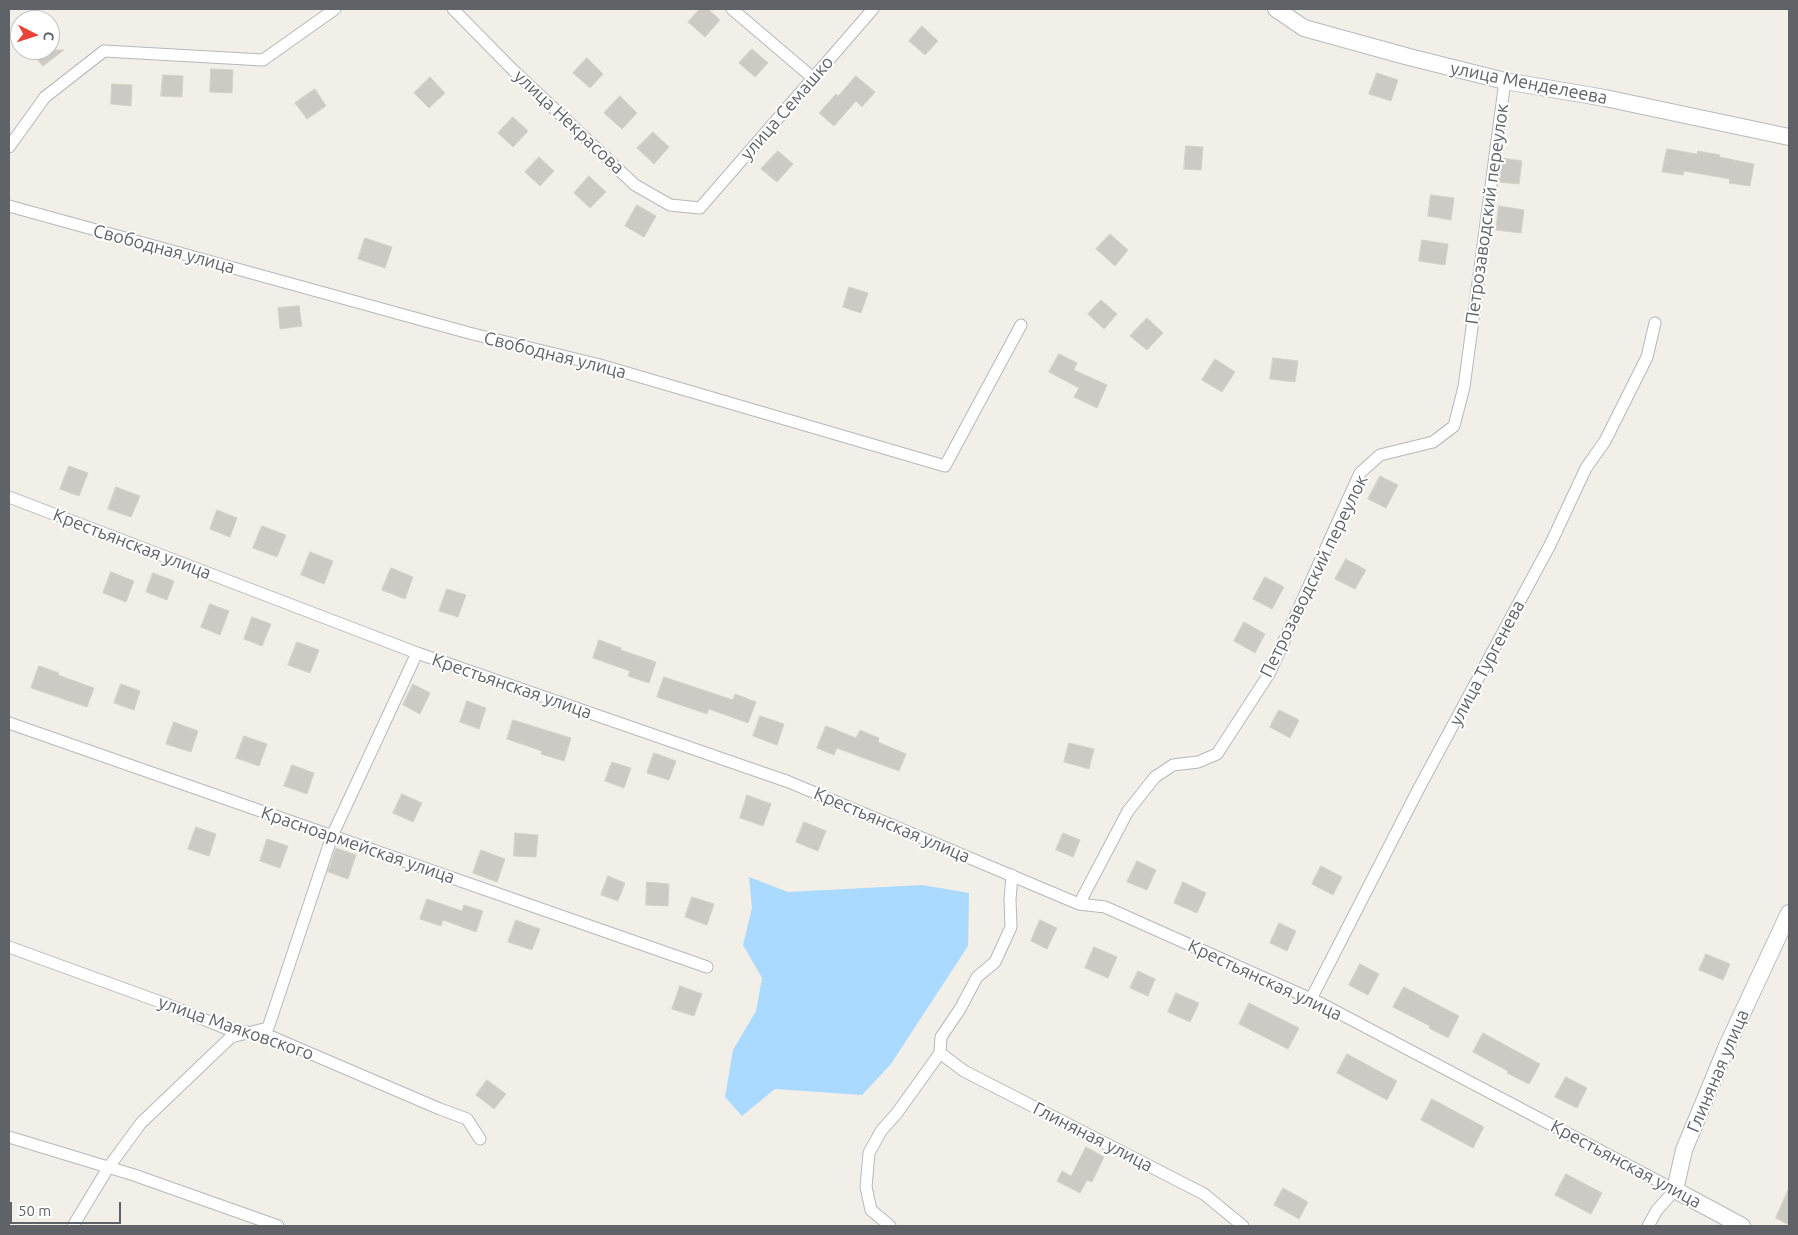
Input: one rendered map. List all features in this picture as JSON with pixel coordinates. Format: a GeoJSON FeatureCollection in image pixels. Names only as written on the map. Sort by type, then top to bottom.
{"type":"FeatureCollection","features":[{"type":"Feature","properties":{"kind":"street"},"geometry":{"type":"LineString","coordinates":[[9,147],[45,96],[104,51],[263,60],[335,9]]}},
{"type":"Feature","properties":{"kind":"street","name":"улица Некрасова"},"geometry":{"type":"LineString","coordinates":[[453,9],[513,70],[635,185],[670,205],[700,208]]}},
{"type":"Feature","properties":{"kind":"street"},"geometry":{"type":"LineString","coordinates":[[732,9],[813,78]]}},
{"type":"Feature","properties":{"kind":"street","name":"улица Семашко"},"geometry":{"type":"LineString","coordinates":[[700,208],[873,9]]}},
{"type":"Feature","properties":{"kind":"street","name":"улица Менделеева"},"geometry":{"type":"LineString","coordinates":[[1276,9],[1304,28],[1505,81],[1605,98],[1789,137]]}},
{"type":"Feature","properties":{"kind":"street","name":"Петрозаводский переулок"},"geometry":{"type":"LineString","coordinates":[[1079,904],[1128,811],[1155,777],[1173,765],[1198,762],[1217,754],[1238,722],[1269,674],[1360,474],[1380,455],[1433,442],[1454,426],[1464,387],[1505,81]]}},
{"type":"Feature","properties":{"kind":"street","name":"Свободная улица"},"geometry":{"type":"LineString","coordinates":[[9,206],[469,333],[600,365],[945,466],[1021,325]]}},
{"type":"Feature","properties":{"kind":"street","name":"улица Тургенева"},"geometry":{"type":"LineString","coordinates":[[1311,999],[1418,790],[1550,545],[1586,468],[1606,441],[1647,356],[1655,323]]}},
{"type":"Feature","properties":{"kind":"street","name":"Крестьянская улица"},"geometry":{"type":"LineString","coordinates":[[9,497],[417,653],[789,782],[1079,904],[1105,907],[1311,999],[1742,1226]]}},
{"type":"Feature","properties":{"kind":"street"},"geometry":{"type":"LineString","coordinates":[[73,1226],[108,1168],[141,1124],[231,1037],[268,1028],[332,836],[417,653]]}},
{"type":"Feature","properties":{"kind":"street","name":"Красноармейская улица"},"geometry":{"type":"LineString","coordinates":[[9,723],[707,967]]}},
{"type":"Feature","properties":{"kind":"street"},"geometry":{"type":"LineString","coordinates":[[890,1226],[871,1210],[866,1187],[869,1153],[881,1132],[898,1112],[940,1053],[941,1037],[960,1009],[977,977],[995,962],[1011,927],[1010,900],[1012,876]]}},
{"type":"Feature","properties":{"kind":"street","name":"Глиняная улица"},"geometry":{"type":"LineString","coordinates":[[1648,1226],[1657,1210],[1675,1190],[1684,1150],[1727,1046],[1789,913]]}},
{"type":"Feature","properties":{"kind":"street","name":"улица Маяковского"},"geometry":{"type":"LineString","coordinates":[[9,947],[166,1004],[225,1028],[272,1037],[467,1119],[480,1139]]}},
{"type":"Feature","properties":{"kind":"street","name":"Глиняная улица"},"geometry":{"type":"LineString","coordinates":[[940,1053],[964,1071],[1204,1194],[1243,1226]]}},
{"type":"Feature","properties":{"kind":"street"},"geometry":{"type":"LineString","coordinates":[[9,1137],[134,1175],[278,1226]]}},
{"type":"Feature","properties":{"kind":"water"},"geometry":{"type":"Polygon","coordinates":[[[749,877],[788,892],[922,885],[969,893],[968,946],[891,1064],[862,1095],[775,1089],[742,1116],[725,1097],[733,1050],[756,1011],[762,978],[743,945],[752,908],[749,877]]]}},
{"type":"Feature","properties":{"kind":"building"},"geometry":{"type":"Polygon","coordinates":[[[700,9],[708,9],[720,20],[705,37],[688,22],[700,9]]]}},
{"type":"Feature","properties":{"kind":"building"},"geometry":{"type":"Polygon","coordinates":[[[922,26],[938,41],[925,55],[909,41],[922,26]]]}},
{"type":"Feature","properties":{"kind":"building"},"geometry":{"type":"Polygon","coordinates":[[[752,49],[768,63],[755,77],[739,63],[752,49]]]}},
{"type":"Feature","properties":{"kind":"building"},"geometry":{"type":"Polygon","coordinates":[[[587,58],[603,74],[590,88],[573,73],[587,58]]]}},
{"type":"Feature","properties":{"kind":"building"},"geometry":{"type":"Polygon","coordinates":[[[38,60],[51,60],[43,66],[38,60]]]}},
{"type":"Feature","properties":{"kind":"building"},"geometry":{"type":"Polygon","coordinates":[[[211,69],[233,70],[232,93],[210,92],[211,69]]]}},
{"type":"Feature","properties":{"kind":"building"},"geometry":{"type":"Polygon","coordinates":[[[1377,73],[1398,80],[1391,101],[1369,94],[1377,73]]]}},
{"type":"Feature","properties":{"kind":"building"},"geometry":{"type":"Polygon","coordinates":[[[163,75],[183,76],[182,97],[161,96],[163,75]]]}},
{"type":"Feature","properties":{"kind":"building"},"geometry":{"type":"Polygon","coordinates":[[[856,76],[875,92],[862,107],[856,101],[834,126],[819,113],[856,76]]]}},
{"type":"Feature","properties":{"kind":"building"},"geometry":{"type":"Polygon","coordinates":[[[430,77],[445,93],[429,108],[414,93],[430,77]]]}},
{"type":"Feature","properties":{"kind":"building"},"geometry":{"type":"Polygon","coordinates":[[[112,84],[132,85],[131,106],[111,104],[112,84]]]}},
{"type":"Feature","properties":{"kind":"building"},"geometry":{"type":"Polygon","coordinates":[[[315,89],[326,106],[307,119],[295,103],[315,89]]]}},
{"type":"Feature","properties":{"kind":"building"},"geometry":{"type":"Polygon","coordinates":[[[620,96],[637,113],[622,129],[604,113],[620,96]]]}},
{"type":"Feature","properties":{"kind":"building"},"geometry":{"type":"Polygon","coordinates":[[[513,117],[528,131],[513,147],[498,133],[513,117]]]}},
{"type":"Feature","properties":{"kind":"building"},"geometry":{"type":"Polygon","coordinates":[[[653,132],[669,147],[654,164],[637,148],[653,132]]]}},
{"type":"Feature","properties":{"kind":"building"},"geometry":{"type":"Polygon","coordinates":[[[1186,146],[1203,147],[1201,170],[1184,169],[1186,146]]]}},
{"type":"Feature","properties":{"kind":"building"},"geometry":{"type":"Polygon","coordinates":[[[1667,149],[1697,154],[1698,151],[1754,164],[1750,186],[1729,183],[1730,179],[1684,171],[1683,175],[1662,172],[1667,149]]]}},
{"type":"Feature","properties":{"kind":"building"},"geometry":{"type":"Polygon","coordinates":[[[778,151],[793,164],[777,182],[761,169],[778,151]]]}},
{"type":"Feature","properties":{"kind":"building"},"geometry":{"type":"Polygon","coordinates":[[[539,157],[554,171],[540,186],[525,172],[539,157]]]}},
{"type":"Feature","properties":{"kind":"building"},"geometry":{"type":"Polygon","coordinates":[[[1502,158],[1522,161],[1519,184],[1499,182],[1502,158]]]}},
{"type":"Feature","properties":{"kind":"building"},"geometry":{"type":"Polygon","coordinates":[[[589,176],[606,192],[590,208],[574,193],[589,176]]]}},
{"type":"Feature","properties":{"kind":"building"},"geometry":{"type":"Polygon","coordinates":[[[1431,195],[1454,198],[1451,220],[1428,216],[1431,195]]]}},
{"type":"Feature","properties":{"kind":"building"},"geometry":{"type":"Polygon","coordinates":[[[637,205],[656,216],[644,237],[625,226],[637,205]]]}},
{"type":"Feature","properties":{"kind":"building"},"geometry":{"type":"Polygon","coordinates":[[[1499,206],[1524,210],[1521,233],[1496,230],[1499,206]]]}},
{"type":"Feature","properties":{"kind":"building"},"geometry":{"type":"Polygon","coordinates":[[[1110,234],[1128,250],[1115,266],[1096,249],[1110,234]]]}},
{"type":"Feature","properties":{"kind":"building"},"geometry":{"type":"Polygon","coordinates":[[[365,238],[392,247],[385,268],[358,259],[365,238]]]}},
{"type":"Feature","properties":{"kind":"building"},"geometry":{"type":"Polygon","coordinates":[[[1422,240],[1448,244],[1445,265],[1419,261],[1422,240]]]}},
{"type":"Feature","properties":{"kind":"building"},"geometry":{"type":"Polygon","coordinates":[[[849,287],[868,293],[861,313],[843,307],[849,287]]]}},
{"type":"Feature","properties":{"kind":"building"},"geometry":{"type":"Polygon","coordinates":[[[1101,300],[1117,314],[1104,329],[1088,314],[1101,300]]]}},
{"type":"Feature","properties":{"kind":"building"},"geometry":{"type":"Polygon","coordinates":[[[299,306],[302,326],[280,329],[278,308],[299,306]]]}},
{"type":"Feature","properties":{"kind":"building"},"geometry":{"type":"Polygon","coordinates":[[[1147,318],[1163,333],[1147,350],[1130,336],[1147,318]]]}},
{"type":"Feature","properties":{"kind":"building"},"geometry":{"type":"Polygon","coordinates":[[[1059,354],[1077,363],[1074,370],[1107,385],[1097,408],[1074,397],[1079,388],[1049,372],[1059,354]]]}},
{"type":"Feature","properties":{"kind":"building"},"geometry":{"type":"Polygon","coordinates":[[[1273,358],[1298,361],[1295,382],[1270,379],[1273,358]]]}},
{"type":"Feature","properties":{"kind":"building"},"geometry":{"type":"Polygon","coordinates":[[[1215,359],[1235,372],[1222,392],[1202,380],[1215,359]]]}},
{"type":"Feature","properties":{"kind":"building"},"geometry":{"type":"Polygon","coordinates":[[[69,466],[88,473],[79,496],[60,489],[69,466]]]}},
{"type":"Feature","properties":{"kind":"building"},"geometry":{"type":"Polygon","coordinates":[[[1380,476],[1398,485],[1386,508],[1368,499],[1380,476]]]}},
{"type":"Feature","properties":{"kind":"building"},"geometry":{"type":"Polygon","coordinates":[[[116,487],[140,496],[131,517],[108,509],[116,487]]]}},
{"type":"Feature","properties":{"kind":"building"},"geometry":{"type":"Polygon","coordinates":[[[217,510],[237,518],[230,537],[210,529],[217,510]]]}},
{"type":"Feature","properties":{"kind":"building"},"geometry":{"type":"Polygon","coordinates":[[[262,526],[286,535],[277,557],[253,548],[262,526]]]}},
{"type":"Feature","properties":{"kind":"building"},"geometry":{"type":"Polygon","coordinates":[[[310,552],[333,561],[324,584],[301,575],[310,552]]]}},
{"type":"Feature","properties":{"kind":"building"},"geometry":{"type":"Polygon","coordinates":[[[1346,559],[1366,570],[1355,589],[1335,579],[1346,559]]]}},
{"type":"Feature","properties":{"kind":"building"},"geometry":{"type":"Polygon","coordinates":[[[391,568],[413,577],[405,599],[382,590],[391,568]]]}},
{"type":"Feature","properties":{"kind":"building"},"geometry":{"type":"Polygon","coordinates":[[[111,572],[134,581],[126,602],[103,593],[111,572]]]}},
{"type":"Feature","properties":{"kind":"building"},"geometry":{"type":"Polygon","coordinates":[[[153,573],[174,581],[167,600],[146,592],[153,573]]]}},
{"type":"Feature","properties":{"kind":"building"},"geometry":{"type":"Polygon","coordinates":[[[1265,577],[1284,587],[1272,609],[1253,599],[1265,577]]]}},
{"type":"Feature","properties":{"kind":"building"},"geometry":{"type":"Polygon","coordinates":[[[447,589],[466,595],[458,617],[439,611],[447,589]]]}},
{"type":"Feature","properties":{"kind":"building"},"geometry":{"type":"Polygon","coordinates":[[[210,604],[229,611],[220,635],[201,627],[210,604]]]}},
{"type":"Feature","properties":{"kind":"building"},"geometry":{"type":"Polygon","coordinates":[[[252,617],[271,624],[262,646],[244,639],[252,617]]]}},
{"type":"Feature","properties":{"kind":"building"},"geometry":{"type":"Polygon","coordinates":[[[1244,622],[1265,634],[1255,653],[1234,641],[1244,622]]]}},
{"type":"Feature","properties":{"kind":"building"},"geometry":{"type":"Polygon","coordinates":[[[599,640],[656,662],[649,683],[628,676],[630,671],[593,658],[599,640]]]}},
{"type":"Feature","properties":{"kind":"building"},"geometry":{"type":"Polygon","coordinates":[[[297,642],[319,650],[310,673],[288,665],[297,642]]]}},
{"type":"Feature","properties":{"kind":"building"},"geometry":{"type":"Polygon","coordinates":[[[39,666],[94,688],[87,707],[31,688],[39,666]]]}},
{"type":"Feature","properties":{"kind":"building"},"geometry":{"type":"Polygon","coordinates":[[[664,677],[733,700],[735,694],[756,702],[748,723],[709,709],[707,714],[657,697],[664,677]]]}},
{"type":"Feature","properties":{"kind":"building"},"geometry":{"type":"Polygon","coordinates":[[[121,684],[140,691],[134,710],[114,703],[121,684]]]}},
{"type":"Feature","properties":{"kind":"building"},"geometry":{"type":"Polygon","coordinates":[[[413,684],[430,693],[420,714],[403,705],[413,684]]]}},
{"type":"Feature","properties":{"kind":"building"},"geometry":{"type":"Polygon","coordinates":[[[467,701],[486,708],[479,729],[460,722],[467,701]]]}},
{"type":"Feature","properties":{"kind":"building"},"geometry":{"type":"Polygon","coordinates":[[[1279,710],[1299,720],[1290,738],[1270,727],[1279,710]]]}},
{"type":"Feature","properties":{"kind":"building"},"geometry":{"type":"Polygon","coordinates":[[[760,716],[784,724],[777,745],[753,736],[760,716]]]}},
{"type":"Feature","properties":{"kind":"building"},"geometry":{"type":"Polygon","coordinates":[[[513,720],[571,738],[564,761],[541,754],[542,751],[507,739],[513,720]]]}},
{"type":"Feature","properties":{"kind":"building"},"geometry":{"type":"Polygon","coordinates":[[[174,722],[198,731],[191,752],[166,744],[174,722]]]}},
{"type":"Feature","properties":{"kind":"building"},"geometry":{"type":"Polygon","coordinates":[[[826,726],[856,738],[860,730],[879,738],[878,742],[906,754],[899,771],[837,748],[834,755],[817,748],[826,726]]]}},
{"type":"Feature","properties":{"kind":"building"},"geometry":{"type":"Polygon","coordinates":[[[244,736],[267,744],[259,766],[236,758],[244,736]]]}},
{"type":"Feature","properties":{"kind":"building"},"geometry":{"type":"Polygon","coordinates":[[[1069,743],[1094,749],[1089,769],[1064,762],[1069,743]]]}},
{"type":"Feature","properties":{"kind":"building"},"geometry":{"type":"Polygon","coordinates":[[[654,753],[676,761],[669,780],[647,773],[654,753]]]}},
{"type":"Feature","properties":{"kind":"building"},"geometry":{"type":"Polygon","coordinates":[[[612,762],[631,768],[624,788],[605,781],[612,762]]]}},
{"type":"Feature","properties":{"kind":"building"},"geometry":{"type":"Polygon","coordinates":[[[292,765],[314,773],[307,794],[284,786],[292,765]]]}},
{"type":"Feature","properties":{"kind":"building"},"geometry":{"type":"Polygon","coordinates":[[[402,794],[422,803],[413,822],[393,813],[402,794]]]}},
{"type":"Feature","properties":{"kind":"building"},"geometry":{"type":"Polygon","coordinates":[[[747,795],[771,804],[763,826],[740,818],[747,795]]]}},
{"type":"Feature","properties":{"kind":"building"},"geometry":{"type":"Polygon","coordinates":[[[804,822],[826,831],[818,851],[796,842],[804,822]]]}},
{"type":"Feature","properties":{"kind":"building"},"geometry":{"type":"Polygon","coordinates":[[[196,827],[216,834],[209,856],[188,849],[196,827]]]}},
{"type":"Feature","properties":{"kind":"building"},"geometry":{"type":"Polygon","coordinates":[[[515,833],[538,835],[536,857],[514,856],[515,833]]]}},
{"type":"Feature","properties":{"kind":"building"},"geometry":{"type":"Polygon","coordinates":[[[1063,833],[1080,840],[1073,857],[1056,850],[1063,833]]]}},
{"type":"Feature","properties":{"kind":"building"},"geometry":{"type":"Polygon","coordinates":[[[267,839],[288,846],[280,868],[260,861],[267,839]]]}},
{"type":"Feature","properties":{"kind":"building"},"geometry":{"type":"Polygon","coordinates":[[[336,848],[356,855],[348,879],[328,872],[336,848]]]}},
{"type":"Feature","properties":{"kind":"building"},"geometry":{"type":"Polygon","coordinates":[[[481,850],[505,859],[497,882],[473,873],[481,850]]]}},
{"type":"Feature","properties":{"kind":"building"},"geometry":{"type":"Polygon","coordinates":[[[1137,861],[1156,870],[1147,890],[1127,882],[1137,861]]]}},
{"type":"Feature","properties":{"kind":"building"},"geometry":{"type":"Polygon","coordinates":[[[1321,866],[1342,877],[1333,895],[1312,884],[1321,866]]]}},
{"type":"Feature","properties":{"kind":"building"},"geometry":{"type":"Polygon","coordinates":[[[608,876],[625,883],[618,901],[601,895],[608,876]]]}},
{"type":"Feature","properties":{"kind":"building"},"geometry":{"type":"Polygon","coordinates":[[[647,882],[669,884],[668,906],[646,905],[647,882]]]}},
{"type":"Feature","properties":{"kind":"building"},"geometry":{"type":"Polygon","coordinates":[[[1183,882],[1206,893],[1197,913],[1174,903],[1183,882]]]}},
{"type":"Feature","properties":{"kind":"building"},"geometry":{"type":"Polygon","coordinates":[[[692,897],[714,904],[707,925],[685,917],[692,897]]]}},
{"type":"Feature","properties":{"kind":"building"},"geometry":{"type":"Polygon","coordinates":[[[427,899],[462,911],[464,905],[483,911],[476,932],[443,920],[441,926],[420,919],[427,899]]]}},
{"type":"Feature","properties":{"kind":"building"},"geometry":{"type":"Polygon","coordinates":[[[516,920],[540,929],[532,950],[508,942],[516,920]]]}},
{"type":"Feature","properties":{"kind":"building"},"geometry":{"type":"Polygon","coordinates":[[[1040,920],[1057,928],[1047,949],[1031,941],[1040,920]]]}},
{"type":"Feature","properties":{"kind":"building"},"geometry":{"type":"Polygon","coordinates":[[[1279,923],[1296,931],[1287,951],[1270,943],[1279,923]]]}},
{"type":"Feature","properties":{"kind":"building"},"geometry":{"type":"Polygon","coordinates":[[[1094,947],[1117,957],[1108,978],[1085,968],[1094,947]]]}},
{"type":"Feature","properties":{"kind":"building"},"geometry":{"type":"Polygon","coordinates":[[[1706,954],[1730,964],[1723,980],[1699,970],[1706,954]]]}},
{"type":"Feature","properties":{"kind":"building"},"geometry":{"type":"Polygon","coordinates":[[[1360,964],[1379,974],[1368,995],[1349,985],[1360,964]]]}},
{"type":"Feature","properties":{"kind":"building"},"geometry":{"type":"Polygon","coordinates":[[[1138,971],[1155,979],[1148,996],[1130,988],[1138,971]]]}},
{"type":"Feature","properties":{"kind":"building"},"geometry":{"type":"Polygon","coordinates":[[[680,986],[702,994],[694,1016],[672,1009],[680,986]]]}},
{"type":"Feature","properties":{"kind":"building"},"geometry":{"type":"Polygon","coordinates":[[[1404,987],[1459,1016],[1448,1038],[1429,1028],[1430,1026],[1393,1007],[1404,987]]]}},
{"type":"Feature","properties":{"kind":"building"},"geometry":{"type":"Polygon","coordinates":[[[1176,993],[1199,1003],[1190,1022],[1168,1012],[1176,993]]]}},
{"type":"Feature","properties":{"kind":"building"},"geometry":{"type":"Polygon","coordinates":[[[1249,1003],[1299,1028],[1288,1049],[1239,1024],[1249,1003]]]}},
{"type":"Feature","properties":{"kind":"building"},"geometry":{"type":"Polygon","coordinates":[[[1483,1033],[1540,1064],[1529,1084],[1473,1052],[1483,1033]]]}},
{"type":"Feature","properties":{"kind":"building"},"geometry":{"type":"Polygon","coordinates":[[[1347,1054],[1397,1081],[1387,1100],[1337,1073],[1347,1054]]]}},
{"type":"Feature","properties":{"kind":"building"},"geometry":{"type":"Polygon","coordinates":[[[1566,1077],[1587,1088],[1577,1108],[1555,1097],[1566,1077]]]}},
{"type":"Feature","properties":{"kind":"building"},"geometry":{"type":"Polygon","coordinates":[[[487,1080],[506,1094],[494,1109],[476,1095],[487,1080]]]}},
{"type":"Feature","properties":{"kind":"building"},"geometry":{"type":"Polygon","coordinates":[[[1432,1099],[1484,1127],[1473,1148],[1421,1120],[1432,1099]]]}},
{"type":"Feature","properties":{"kind":"building"},"geometry":{"type":"Polygon","coordinates":[[[1086,1147],[1104,1157],[1092,1182],[1087,1180],[1080,1193],[1057,1181],[1062,1171],[1071,1176],[1086,1147]]]}},
{"type":"Feature","properties":{"kind":"building"},"geometry":{"type":"Polygon","coordinates":[[[1566,1174],[1602,1193],[1591,1214],[1555,1195],[1566,1174]]]}},
{"type":"Feature","properties":{"kind":"building"},"geometry":{"type":"Polygon","coordinates":[[[1283,1188],[1308,1202],[1299,1219],[1274,1205],[1283,1188]]]}},
{"type":"Feature","properties":{"kind":"building"},"geometry":{"type":"Polygon","coordinates":[[[1789,1188],[1789,1225],[1776,1218],[1789,1188]]]}}]}
